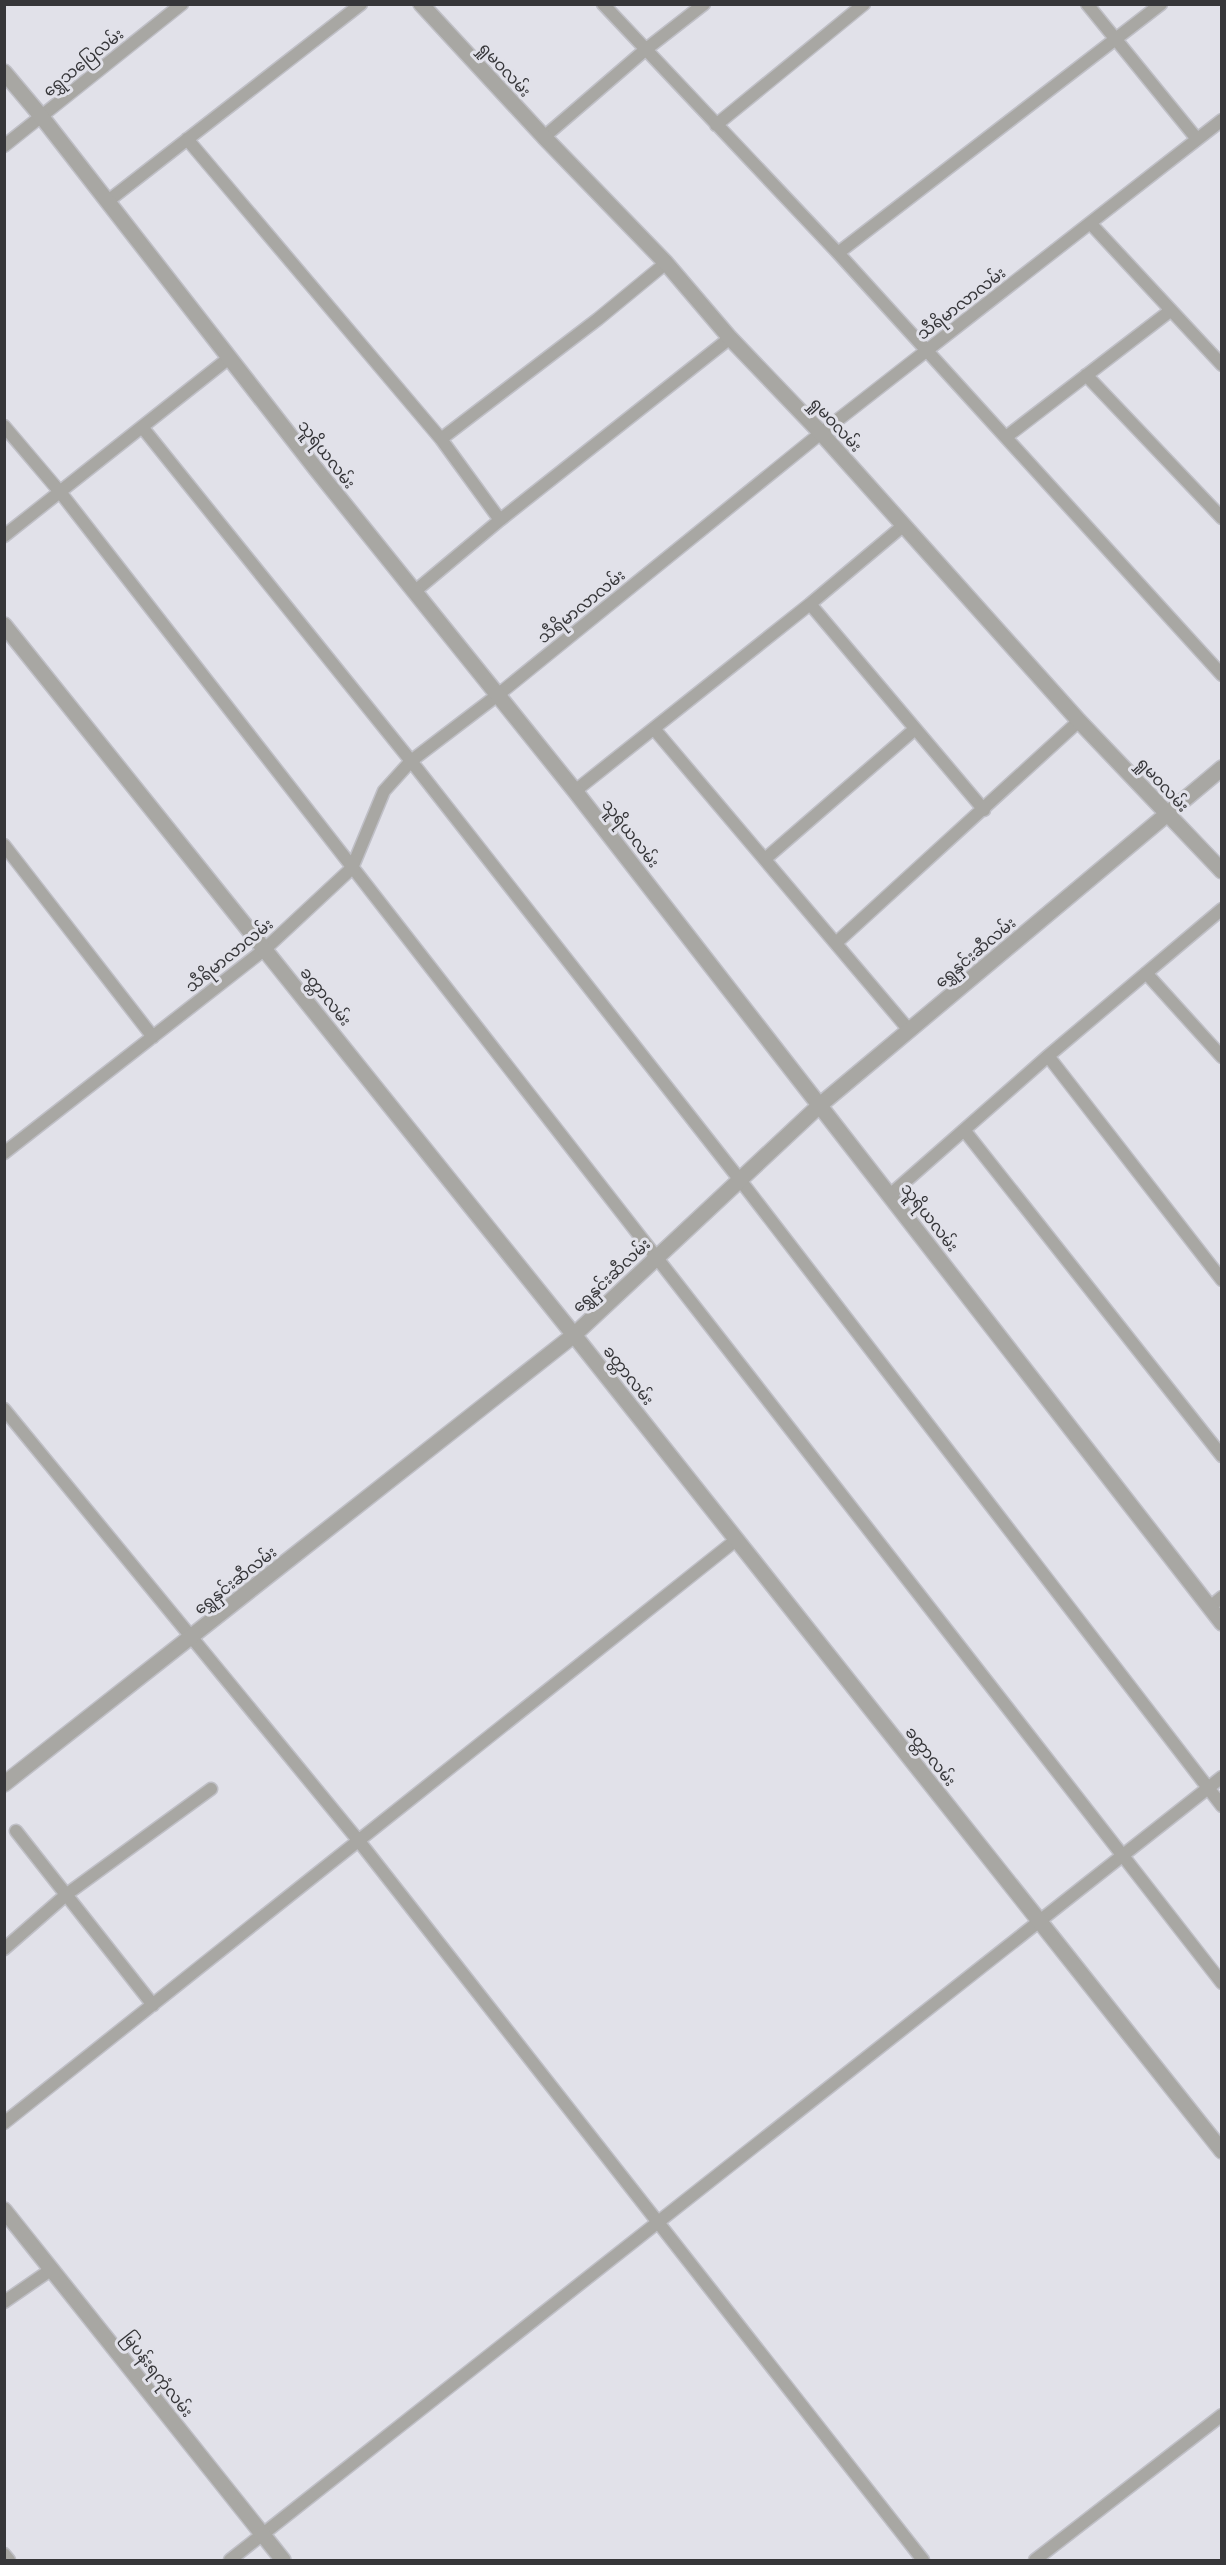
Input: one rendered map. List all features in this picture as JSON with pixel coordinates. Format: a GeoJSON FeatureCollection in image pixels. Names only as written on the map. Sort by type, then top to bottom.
{"type":"FeatureCollection","features":[{"type":"Feature","properties":{"kind":"street","name":"ရွှေသပြေလမ်း"},"geometry":{"type":"LineString","coordinates":[[4,146],[182,4]]}},
{"type":"Feature","properties":{"kind":"street"},"geometry":{"type":"LineString","coordinates":[[108,201],[361,4]]}},
{"type":"Feature","properties":{"kind":"street","name":"ရှုမဝလမ်း"},"geometry":{"type":"LineString","coordinates":[[421,4],[543,137],[666,263],[730,338],[821,433],[1079,721],[1221,871]]}},
{"type":"Feature","properties":{"kind":"street"},"geometry":{"type":"LineString","coordinates":[[603,4],[928,350],[1221,675]]}},
{"type":"Feature","properties":{"kind":"street"},"geometry":{"type":"LineString","coordinates":[[543,137],[645,50],[704,4]]}},
{"type":"Feature","properties":{"kind":"street"},"geometry":{"type":"LineString","coordinates":[[717,125],[864,4]]}},
{"type":"Feature","properties":{"kind":"street"},"geometry":{"type":"LineString","coordinates":[[1087,4],[1197,139]]}},
{"type":"Feature","properties":{"kind":"street"},"geometry":{"type":"LineString","coordinates":[[838,253],[1161,4]]}},
{"type":"Feature","properties":{"kind":"street","name":"သူရိယလမ်း"},"geometry":{"type":"LineString","coordinates":[[4,72],[41,116],[414,592],[499,694],[890,1195],[1216,1602],[1221,1623]]}},
{"type":"Feature","properties":{"kind":"street","name":"သီရိမာလာလမ်း"},"geometry":{"type":"LineString","coordinates":[[4,1154],[266,949],[352,868],[384,791],[411,761],[499,694],[821,433],[1221,120]]}},
{"type":"Feature","properties":{"kind":"street"},"geometry":{"type":"LineString","coordinates":[[187,140],[441,439],[500,520]]}},
{"type":"Feature","properties":{"kind":"street"},"geometry":{"type":"LineString","coordinates":[[1090,223],[1221,364]]}},
{"type":"Feature","properties":{"kind":"street"},"geometry":{"type":"LineString","coordinates":[[441,439],[598,319],[666,263]]}},
{"type":"Feature","properties":{"kind":"street"},"geometry":{"type":"LineString","coordinates":[[1006,436],[1170,311]]}},
{"type":"Feature","properties":{"kind":"street"},"geometry":{"type":"LineString","coordinates":[[414,592],[500,520],[730,338]]}},
{"type":"Feature","properties":{"kind":"street"},"geometry":{"type":"LineString","coordinates":[[4,536],[230,358]]}},
{"type":"Feature","properties":{"kind":"street"},"geometry":{"type":"LineString","coordinates":[[1086,375],[1221,518]]}},
{"type":"Feature","properties":{"kind":"street"},"geometry":{"type":"LineString","coordinates":[[4,426],[60,492],[1221,1983]]}},
{"type":"Feature","properties":{"kind":"street"},"geometry":{"type":"LineString","coordinates":[[142,427],[411,761],[740,1179],[1221,1806]]}},
{"type":"Feature","properties":{"kind":"street"},"geometry":{"type":"LineString","coordinates":[[575,791],[655,730],[904,525]]}},
{"type":"Feature","properties":{"kind":"street"},"geometry":{"type":"LineString","coordinates":[[810,604],[984,810]]}},
{"type":"Feature","properties":{"kind":"street","name":"ခတ္တာလမ်း"},"geometry":{"type":"LineString","coordinates":[[4,625],[574,1335],[1221,2151]]}},
{"type":"Feature","properties":{"kind":"street"},"geometry":{"type":"LineString","coordinates":[[837,943],[1079,721]]}},
{"type":"Feature","properties":{"kind":"street"},"geometry":{"type":"LineString","coordinates":[[765,859],[915,729]]}},
{"type":"Feature","properties":{"kind":"street"},"geometry":{"type":"LineString","coordinates":[[655,730],[909,1030]]}},
{"type":"Feature","properties":{"kind":"street","name":"ရွှေနှင်းဆီလမ်း"},"geometry":{"type":"LineString","coordinates":[[4,1784],[574,1335],[820,1105],[1221,768]]}},
{"type":"Feature","properties":{"kind":"street"},"geometry":{"type":"LineString","coordinates":[[4,845],[153,1037]]}},
{"type":"Feature","properties":{"kind":"street"},"geometry":{"type":"LineString","coordinates":[[890,1195],[1048,1056],[1221,909]]}},
{"type":"Feature","properties":{"kind":"street"},"geometry":{"type":"LineString","coordinates":[[1146,973],[1221,1058]]}},
{"type":"Feature","properties":{"kind":"street"},"geometry":{"type":"LineString","coordinates":[[1048,1056],[1221,1280]]}},
{"type":"Feature","properties":{"kind":"street"},"geometry":{"type":"LineString","coordinates":[[964,1130],[1221,1455]]}},
{"type":"Feature","properties":{"kind":"street"},"geometry":{"type":"LineString","coordinates":[[4,1409],[193,1636],[358,1840],[923,2560]]}},
{"type":"Feature","properties":{"kind":"street"},"geometry":{"type":"LineString","coordinates":[[4,2124],[736,1539]]}},
{"type":"Feature","properties":{"kind":"street"},"geometry":{"type":"LineString","coordinates":[[230,2560],[1209,1789],[1221,1777]]}},
{"type":"Feature","properties":{"kind":"street"},"geometry":{"type":"LineString","coordinates":[[4,1949],[67,1894],[211,1789]]}},
{"type":"Feature","properties":{"kind":"street"},"geometry":{"type":"LineString","coordinates":[[16,1831],[153,2005]]}},
{"type":"Feature","properties":{"kind":"street","name":"မြပန်းရကုံလမ်း"},"geometry":{"type":"LineString","coordinates":[[4,2210],[283,2560]]}},
{"type":"Feature","properties":{"kind":"street"},"geometry":{"type":"LineString","coordinates":[[4,2302],[52,2269]]}},
{"type":"Feature","properties":{"kind":"street"},"geometry":{"type":"LineString","coordinates":[[1035,2560],[1221,2415]]}},
{"type":"Feature","properties":{"kind":"street"},"geometry":{"type":"LineString","coordinates":[[4,2554],[9,2560]]}}]}
